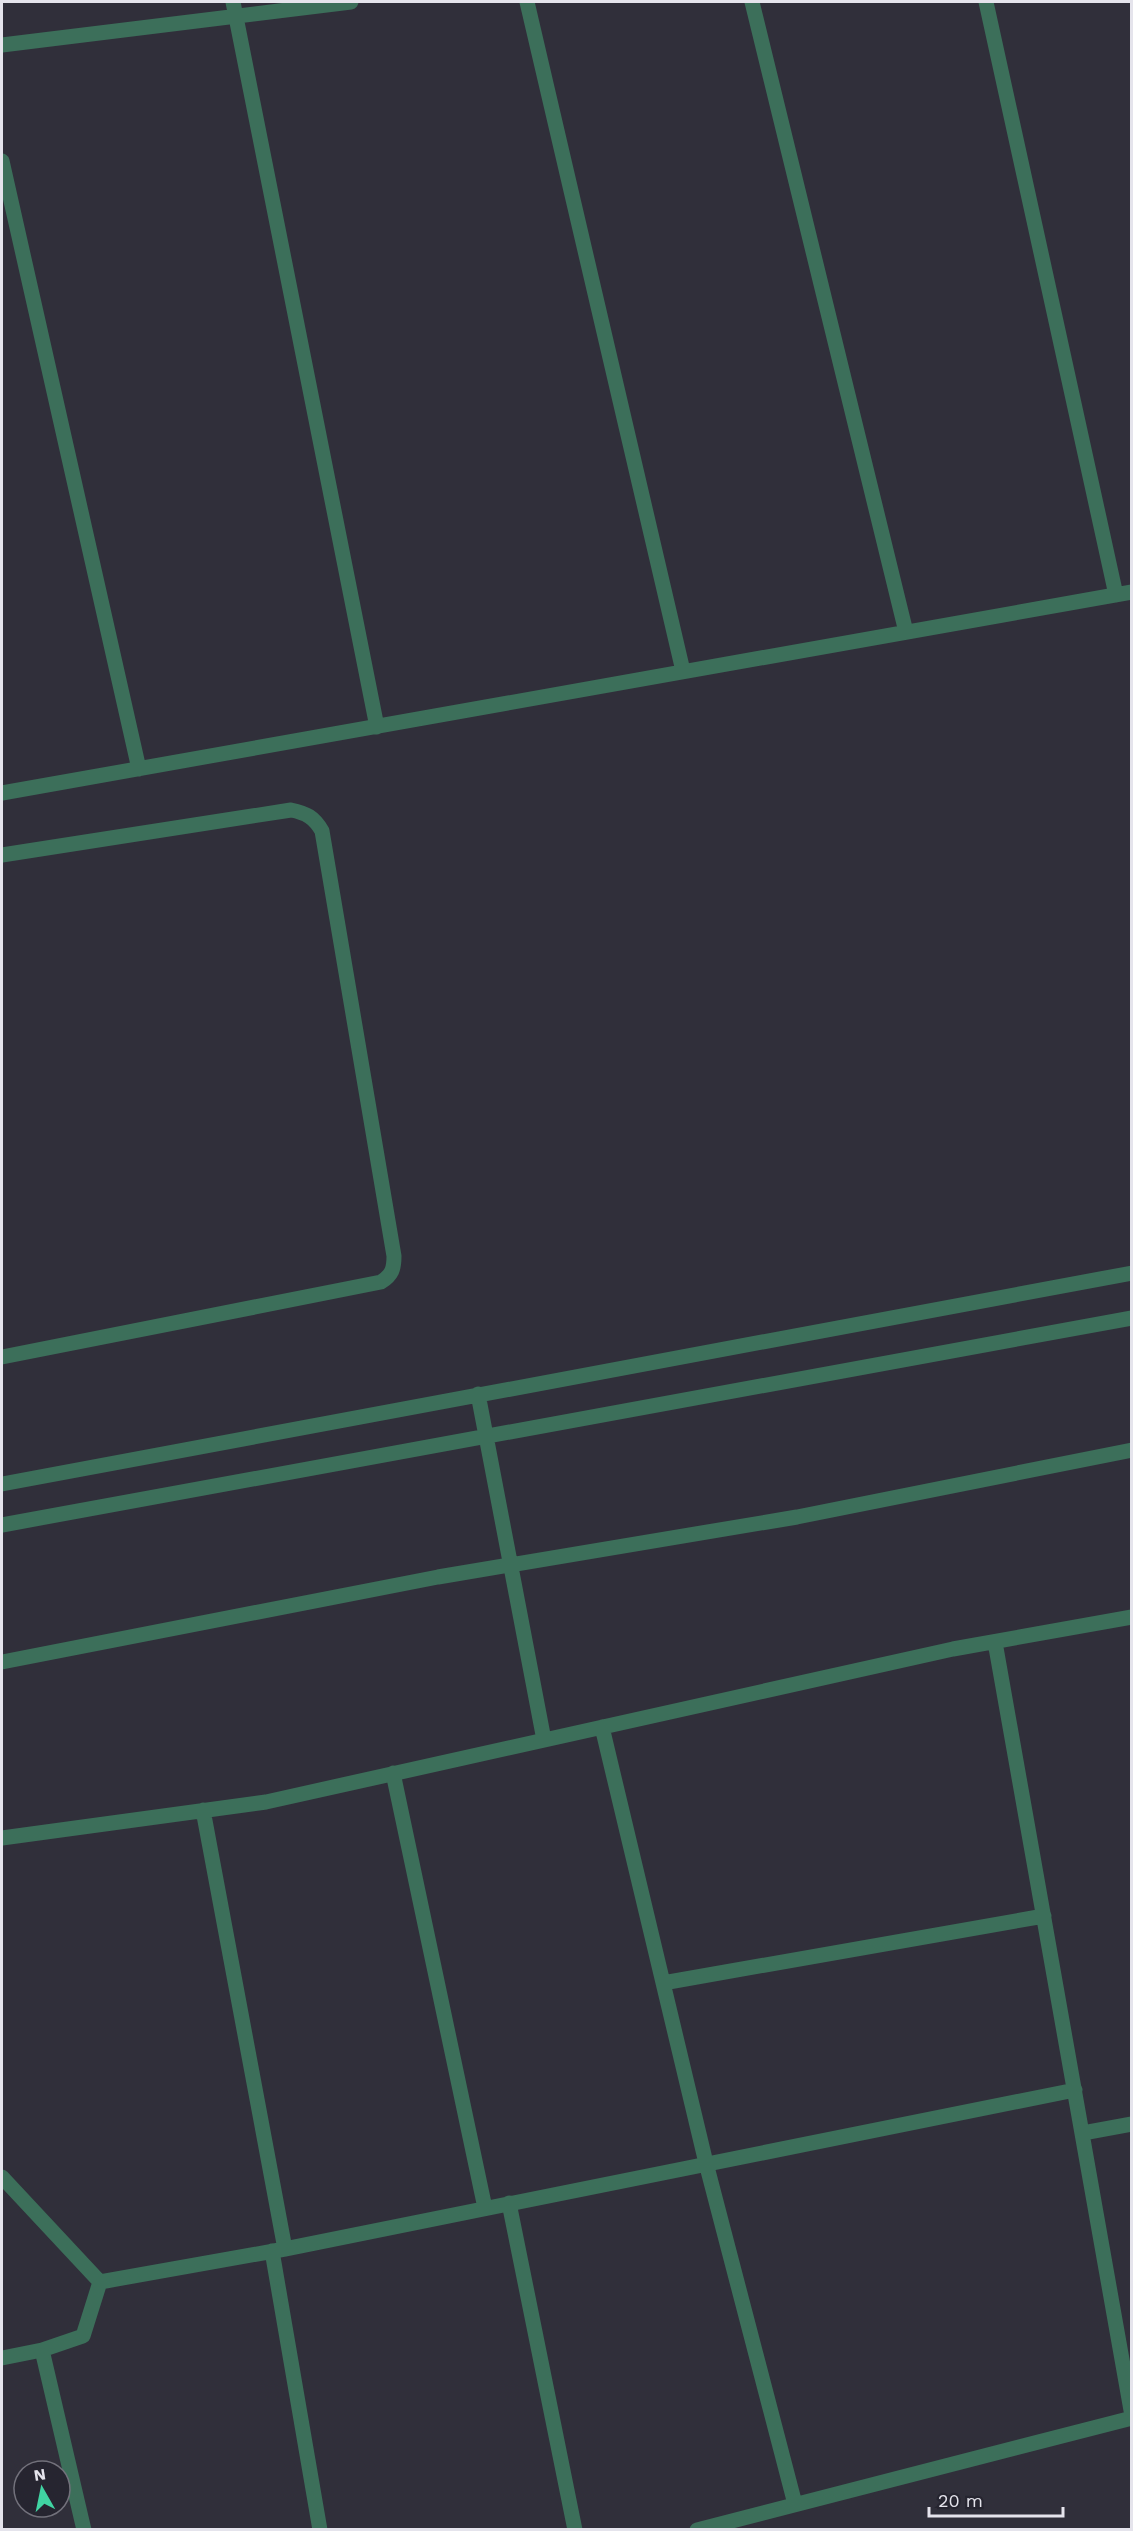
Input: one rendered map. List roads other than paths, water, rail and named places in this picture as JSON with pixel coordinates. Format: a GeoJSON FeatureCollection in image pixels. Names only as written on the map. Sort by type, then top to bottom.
{"type":"FeatureCollection","features":[{"type":"Feature","properties":{"kind":"street"},"geometry":{"type":"LineString","coordinates":[[2,45],[234,9],[351,2]]}},
{"type":"Feature","properties":{"kind":"street"},"geometry":{"type":"LineString","coordinates":[[527,2],[683,671]]}},
{"type":"Feature","properties":{"kind":"street"},"geometry":{"type":"LineString","coordinates":[[752,2],[906,632]]}},
{"type":"Feature","properties":{"kind":"street"},"geometry":{"type":"LineString","coordinates":[[2,793],[1124,593],[986,2]]}},
{"type":"Feature","properties":{"kind":"street"},"geometry":{"type":"LineString","coordinates":[[234,9],[377,726]]}},
{"type":"Feature","properties":{"kind":"street"},"geometry":{"type":"LineString","coordinates":[[2,161],[139,769]]}},
{"type":"Feature","properties":{"kind":"street"},"geometry":{"type":"LineString","coordinates":[[2,855],[291,810],[305,813],[316,820],[322,831],[394,1256],[394,1268],[389,1277],[381,1282],[2,1357]]}},
{"type":"Feature","properties":{"kind":"street"},"geometry":{"type":"LineString","coordinates":[[2,1484],[1131,1273]]}},
{"type":"Feature","properties":{"kind":"street"},"geometry":{"type":"LineString","coordinates":[[2,1525],[1131,1318]]}},
{"type":"Feature","properties":{"kind":"street"},"geometry":{"type":"LineString","coordinates":[[478,1395],[544,1740]]}},
{"type":"Feature","properties":{"kind":"street"},"geometry":{"type":"LineString","coordinates":[[2,1662],[510,1565],[797,1517],[1131,1450]]}},
{"type":"Feature","properties":{"kind":"street"},"geometry":{"type":"LineString","coordinates":[[2,1838],[266,1802],[995,1642],[1131,1617]]}},
{"type":"Feature","properties":{"kind":"street"},"geometry":{"type":"LineString","coordinates":[[697,2529],[1131,2417],[1083,2133],[995,1642]]}},
{"type":"Feature","properties":{"kind":"street"},"geometry":{"type":"LineString","coordinates":[[602,1727],[706,2163],[795,2504]]}},
{"type":"Feature","properties":{"kind":"street"},"geometry":{"type":"LineString","coordinates":[[393,1773],[485,2208]]}},
{"type":"Feature","properties":{"kind":"street"},"geometry":{"type":"LineString","coordinates":[[203,1810],[278,2250],[320,2529]]}},
{"type":"Feature","properties":{"kind":"street"},"geometry":{"type":"LineString","coordinates":[[663,1983],[1044,1916]]}},
{"type":"Feature","properties":{"kind":"street"},"geometry":{"type":"LineString","coordinates":[[100,2282],[278,2250],[1075,2090]]}},
{"type":"Feature","properties":{"kind":"street"},"geometry":{"type":"LineString","coordinates":[[1083,2133],[1131,2124]]}},
{"type":"Feature","properties":{"kind":"street"},"geometry":{"type":"LineString","coordinates":[[2,2177],[100,2282]]}},
{"type":"Feature","properties":{"kind":"street"},"geometry":{"type":"LineString","coordinates":[[510,2203],[575,2529]]}},
{"type":"Feature","properties":{"kind":"street"},"geometry":{"type":"LineString","coordinates":[[2,2358],[42,2350],[83,2336],[100,2282]]}},
{"type":"Feature","properties":{"kind":"street"},"geometry":{"type":"LineString","coordinates":[[42,2350],[84,2529]]}}]}
